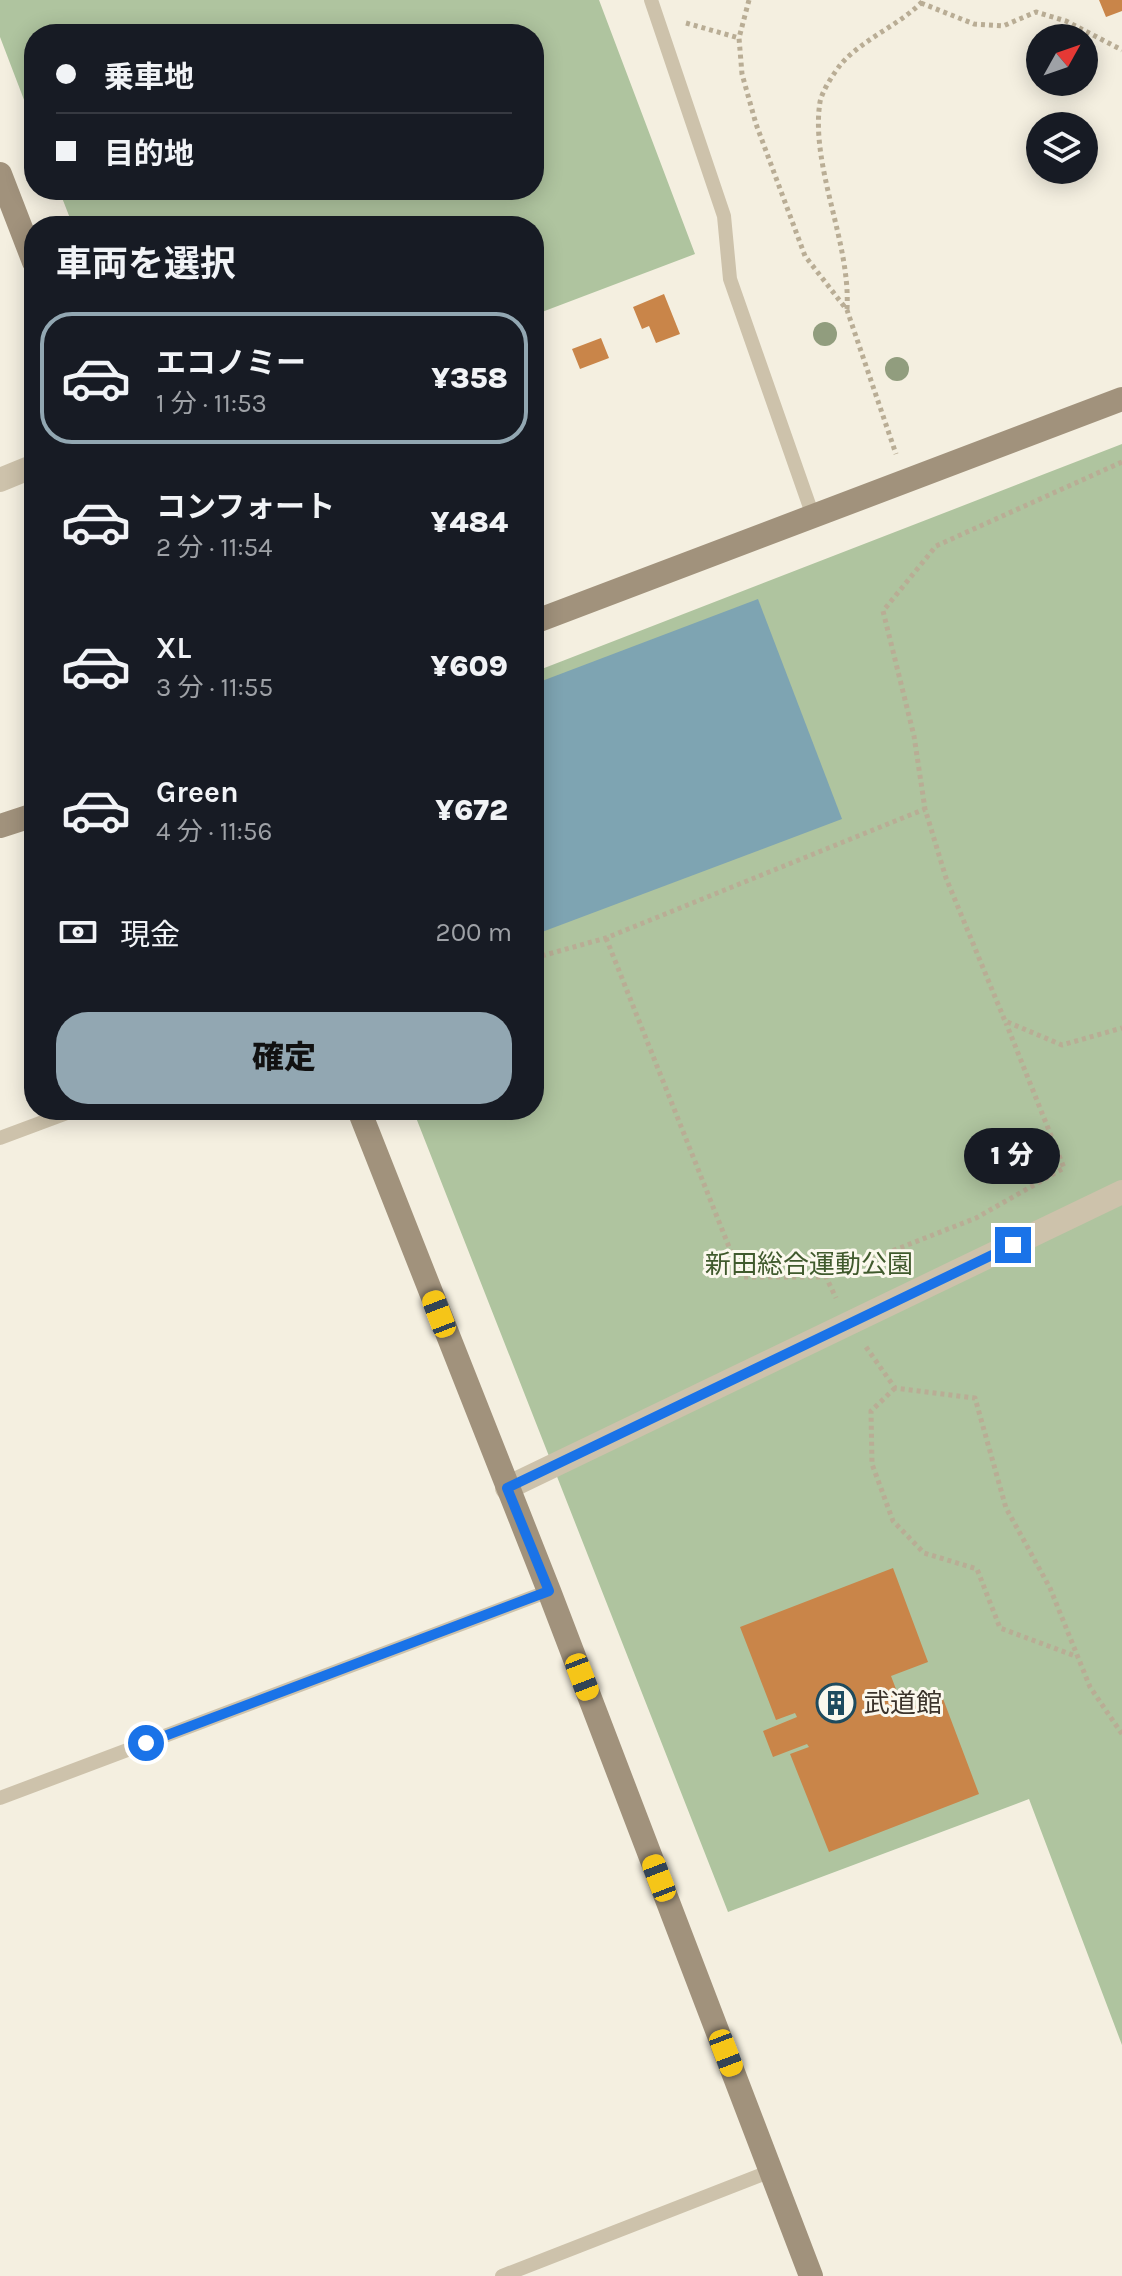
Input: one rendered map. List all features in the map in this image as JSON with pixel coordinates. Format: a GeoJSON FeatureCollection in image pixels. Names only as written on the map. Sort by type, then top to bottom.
{"type":"FeatureCollection","features":[{"type":"Feature","properties":{"kind":"street"},"geometry":{"type":"LineString","coordinates":[[0,174],[24,236]]}},
{"type":"Feature","properties":{"kind":"street"},"geometry":{"type":"LineString","coordinates":[[544,618],[1122,399]]}},
{"type":"Feature","properties":{"kind":"street"},"geometry":{"type":"LineString","coordinates":[[0,480],[24,470]]}},
{"type":"Feature","properties":{"kind":"street"},"geometry":{"type":"LineString","coordinates":[[0,826],[24,818]]}},
{"type":"Feature","properties":{"kind":"street"},"geometry":{"type":"LineString","coordinates":[[363,1120],[549,1591],[811,2276]]}},
{"type":"Feature","properties":{"kind":"street"},"geometry":{"type":"LineString","coordinates":[[507,1488],[1122,1192]]}},
{"type":"Feature","properties":{"kind":"lane"},"geometry":{"type":"LineString","coordinates":[[651,0],[724,216],[730,279],[813,516]]}},
{"type":"Feature","properties":{"kind":"lane"},"geometry":{"type":"LineString","coordinates":[[0,1138],[48,1120]]}},
{"type":"Feature","properties":{"kind":"lane"},"geometry":{"type":"LineString","coordinates":[[0,1798],[549,1591]]}},
{"type":"Feature","properties":{"kind":"lane"},"geometry":{"type":"LineString","coordinates":[[502,2276],[771,2171]]}},
{"type":"Feature","properties":{"kind":"path"},"geometry":{"type":"LineString","coordinates":[[749,0],[739,38],[742,74],[785,206],[805,256],[847,310],[897,455]]}},
{"type":"Feature","properties":{"kind":"path"},"geometry":{"type":"LineString","coordinates":[[847,310],[849,287],[819,126],[820,98],[841,64],[923,2],[974,24],[1003,26],[1036,12],[1066,21],[1122,50]]}},
{"type":"Feature","properties":{"kind":"path"},"geometry":{"type":"LineString","coordinates":[[661,27],[682,22],[739,38]]}},
{"type":"Feature","properties":{"kind":"path"},"geometry":{"type":"LineString","coordinates":[[606,938],[741,1277],[826,1277],[976,1218],[1064,1168],[946,878],[925,809],[914,736],[883,611],[936,546],[1122,462]]}},
{"type":"Feature","properties":{"kind":"path"},"geometry":{"type":"LineString","coordinates":[[544,955],[606,938],[925,809]]}},
{"type":"Feature","properties":{"kind":"path"},"geometry":{"type":"LineString","coordinates":[[1005,1021],[1062,1045],[1122,1028]]}},
{"type":"Feature","properties":{"kind":"path"},"geometry":{"type":"LineString","coordinates":[[826,1277],[849,1323],[895,1388],[975,1398],[1006,1508],[1050,1588],[1090,1687],[1122,1734]]}},
{"type":"Feature","properties":{"kind":"path"},"geometry":{"type":"LineString","coordinates":[[895,1388],[871,1411],[872,1464],[893,1521],[924,1553],[977,1569],[1000,1628],[1078,1657]]}},
{"type":"Feature","properties":{"kind":"green space"},"geometry":{"type":"Polygon","coordinates":[[[0,0],[599,0],[695,254],[544,311],[544,216],[69,216],[63,200],[544,200],[544,24],[24,24],[24,100],[0,37],[0,0]]]}},
{"type":"Feature","properties":{"kind":"green space","name":"新田総合運動公園"},"geometry":{"type":"Polygon","coordinates":[[[1122,444],[1122,2045],[1029,1799],[728,1912],[417,1120],[544,1120],[544,668],[1122,444]]]}},
{"type":"Feature","properties":{"kind":"water"},"geometry":{"type":"Polygon","coordinates":[[[758,599],[842,819],[544,931],[544,680],[758,599]]]}},
{"type":"Feature","properties":{"kind":"building"},"geometry":{"type":"Polygon","coordinates":[[[1099,0],[1122,0],[1122,11],[1106,17],[1099,0]]]}},
{"type":"Feature","properties":{"kind":"building"},"geometry":{"type":"Polygon","coordinates":[[[664,294],[680,334],[656,343],[649,326],[642,329],[633,307],[664,294]]]}},
{"type":"Feature","properties":{"kind":"building"},"geometry":{"type":"Polygon","coordinates":[[[601,338],[609,358],[580,369],[572,349],[601,338]]]}},
{"type":"Feature","properties":{"kind":"building","name":"武道館"},"geometry":{"type":"Polygon","coordinates":[[[893,1568],[928,1662],[891,1676],[904,1710],[942,1696],[979,1794],[829,1852],[790,1754],[809,1747],[807,1744],[773,1757],[763,1731],[797,1717],[795,1713],[776,1720],[740,1627],[893,1568]]]}},
{"type":"Feature","properties":{"kind":"place","name":"武道館"},"geometry":{"type":"Point","coordinates":[836,1703]}},
{"type":"Feature","properties":{"kind":"route"},"geometry":{"type":"LineString","coordinates":[[146,1743],[549,1591],[507,1488],[1013,1245]]}}]}
